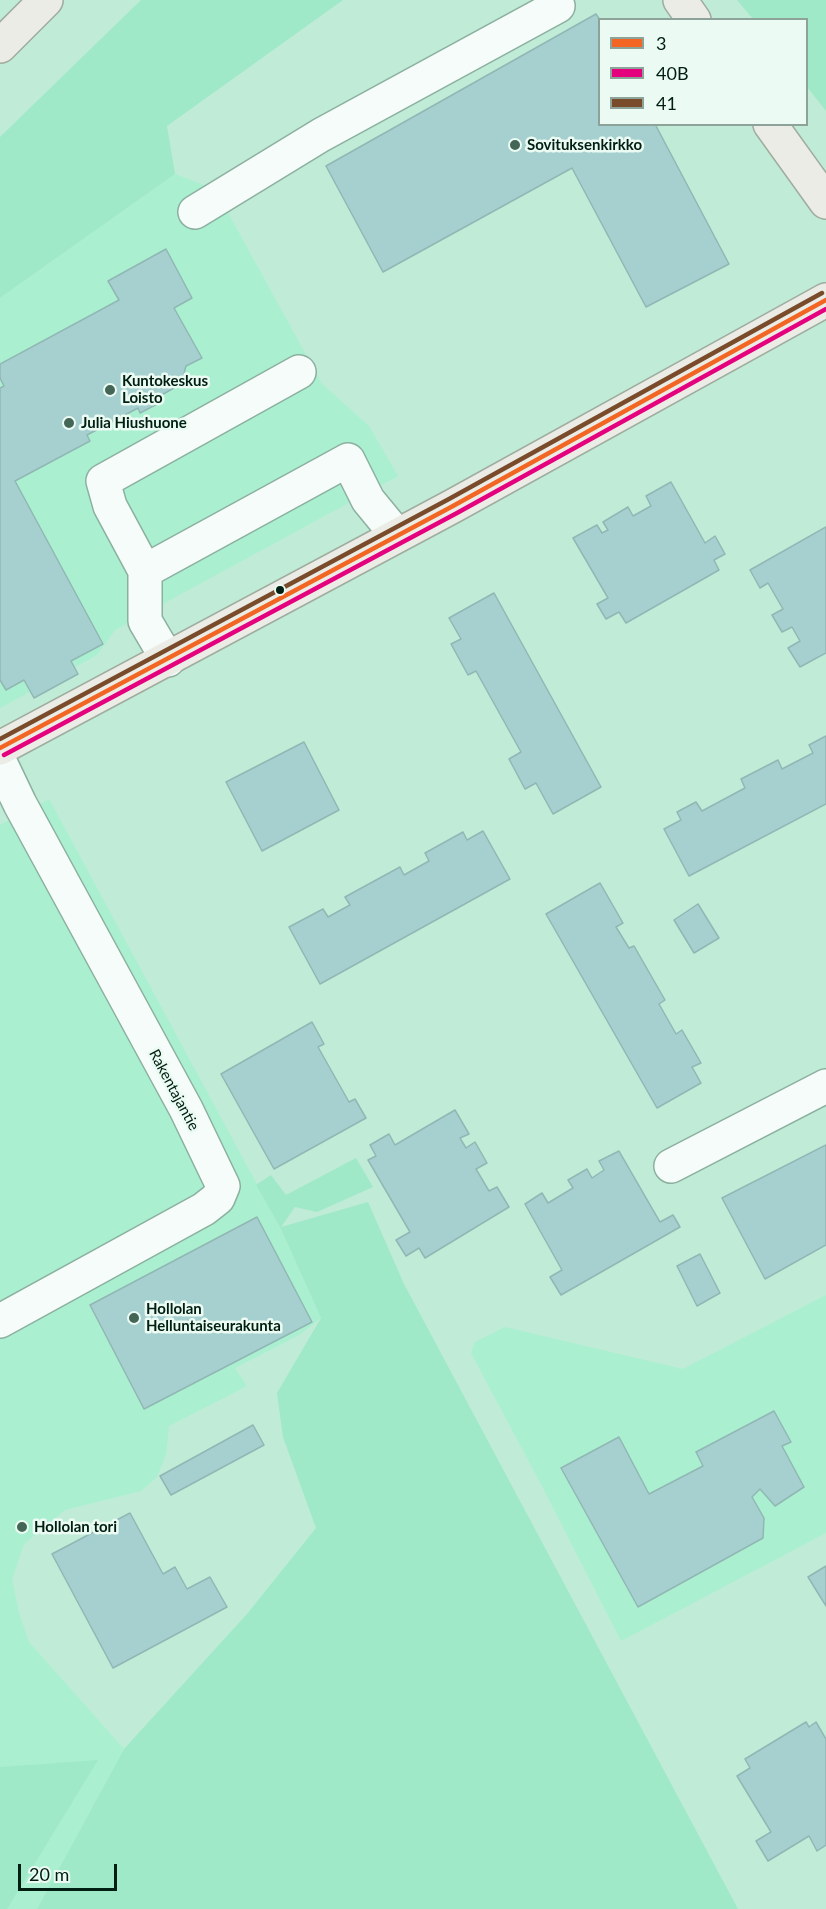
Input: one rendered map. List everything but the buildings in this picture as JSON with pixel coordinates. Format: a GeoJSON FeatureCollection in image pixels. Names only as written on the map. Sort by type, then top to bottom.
{"type":"FeatureCollection","features":[{"type":"Feature","properties":{"kind":"main road"},"geometry":{"type":"LineString","coordinates":[[0,46],[46,0]]}},
{"type":"Feature","properties":{"kind":"main road"},"geometry":{"type":"LineString","coordinates":[[680,0],[693,18]]}},
{"type":"Feature","properties":{"kind":"main road"},"geometry":{"type":"LineString","coordinates":[[771,126],[826,202]]}},
{"type":"Feature","properties":{"kind":"main road"},"geometry":{"type":"LineString","coordinates":[[0,748],[168,660],[396,534],[453,506],[826,300]]}},
{"type":"Feature","properties":{"kind":"lane"},"geometry":{"type":"LineString","coordinates":[[195,212],[321,135],[558,6]]}},
{"type":"Feature","properties":{"kind":"lane"},"geometry":{"type":"LineString","coordinates":[[168,660],[145,621],[145,570],[110,506],[103,481],[299,372]]}},
{"type":"Feature","properties":{"kind":"lane"},"geometry":{"type":"LineString","coordinates":[[145,570],[348,460],[368,500],[396,534]]}},
{"type":"Feature","properties":{"kind":"lane","name":"Rakentajantie"},"geometry":{"type":"LineString","coordinates":[[0,762],[20,804],[186,1109],[223,1186],[218,1198],[204,1209],[0,1321]]}},
{"type":"Feature","properties":{"kind":"lane"},"geometry":{"type":"LineString","coordinates":[[671,1166],[826,1086]]}},
{"type":"Feature","properties":{"kind":"shaded area"},"geometry":{"type":"Polygon","coordinates":[[[141,0],[343,0],[167,126],[175,174],[0,298],[0,137],[141,0]]]}},
{"type":"Feature","properties":{"kind":"shaded area"},"geometry":{"type":"Polygon","coordinates":[[[737,0],[826,0],[826,111],[808,88],[808,18],[752,18],[737,0]]]}},
{"type":"Feature","properties":{"kind":"shaded area"},"geometry":{"type":"Polygon","coordinates":[[[175,174],[215,189],[322,384],[369,426],[398,476],[115,630],[97,655],[0,708],[0,298],[175,174]]]}},
{"type":"Feature","properties":{"kind":"shaded area"},"geometry":{"type":"Polygon","coordinates":[[[49,799],[280,1227],[321,1318],[299,1335],[235,1368],[247,1386],[169,1426],[166,1454],[157,1477],[141,1491],[65,1510],[24,1544],[12,1579],[19,1613],[29,1642],[124,1749],[37,1909],[0,1909],[0,825],[49,799]]]}},
{"type":"Feature","properties":{"kind":"shaded area"},"geometry":{"type":"Polygon","coordinates":[[[356,1158],[373,1187],[317,1212],[295,1207],[281,1227],[368,1202],[404,1284],[738,1909],[37,1909],[124,1749],[247,1614],[316,1528],[283,1437],[277,1393],[321,1318],[280,1227],[256,1185],[271,1175],[286,1195],[356,1158]]]}},
{"type":"Feature","properties":{"kind":"shaded area"},"geometry":{"type":"Polygon","coordinates":[[[826,1295],[826,1533],[621,1641],[471,1353],[475,1342],[505,1327],[683,1369],[826,1295]]]}},
{"type":"Feature","properties":{"kind":"shaded area"},"geometry":{"type":"Polygon","coordinates":[[[98,1760],[7,1909],[0,1909],[0,1767],[98,1760]]]}},
{"type":"Feature","properties":{"kind":"transit line","name":"41"},"geometry":{"type":"LineString","coordinates":[[0,739],[449,499],[822,293]]}},
{"type":"Feature","properties":{"kind":"transit line","name":"3"},"geometry":{"type":"LineString","coordinates":[[0,748],[453,506],[826,300]]}},
{"type":"Feature","properties":{"kind":"transit line","name":"40B"},"geometry":{"type":"LineString","coordinates":[[4,755],[457,513],[826,309]]}},
{"type":"Feature","properties":{"kind":"place","name":"Sovituksenkirkko"},"geometry":{"type":"Point","coordinates":[515,145]}},
{"type":"Feature","properties":{"kind":"place","name":"Kuntokeskus Loisto"},"geometry":{"type":"Point","coordinates":[110,390]}},
{"type":"Feature","properties":{"kind":"place","name":"Julia Hiushuone"},"geometry":{"type":"Point","coordinates":[69,423]}},
{"type":"Feature","properties":{"kind":"place","name":"Hollolan Helluntaiseurakunta"},"geometry":{"type":"Point","coordinates":[134,1318]}},
{"type":"Feature","properties":{"kind":"place","name":"Hollolan tori"},"geometry":{"type":"Point","coordinates":[22,1527]}}]}
